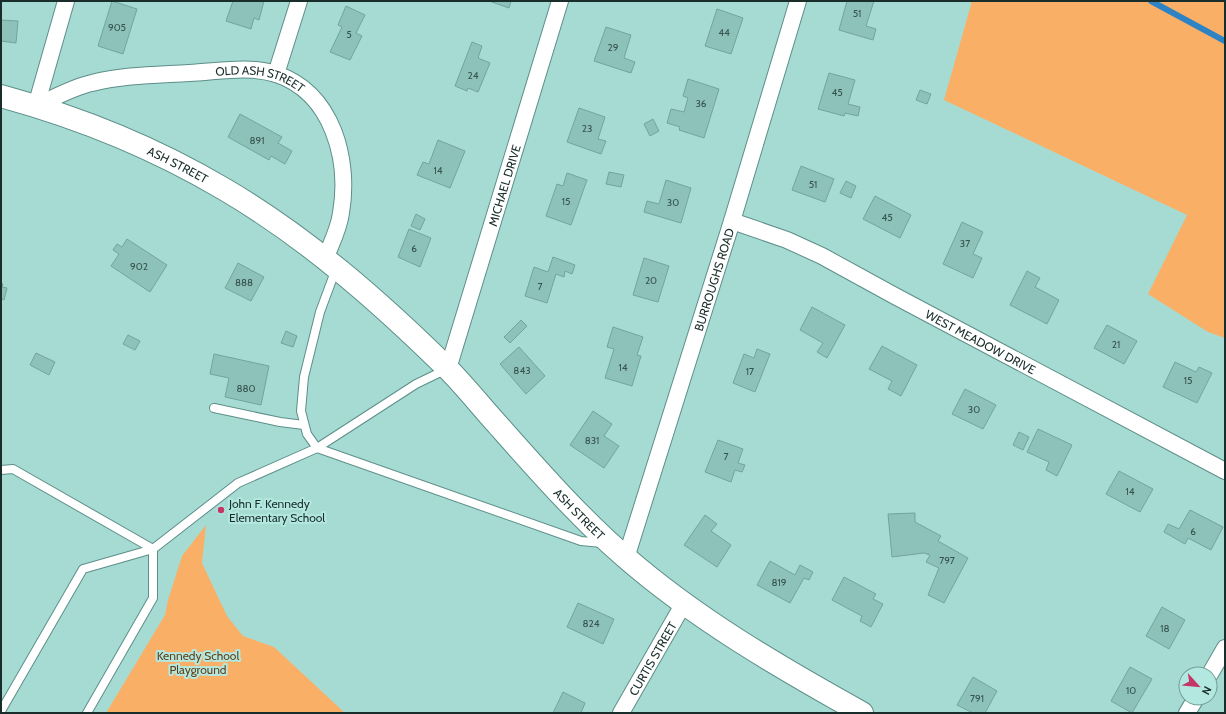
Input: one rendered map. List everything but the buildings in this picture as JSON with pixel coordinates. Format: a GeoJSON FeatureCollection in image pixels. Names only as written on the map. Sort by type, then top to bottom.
{"type":"FeatureCollection","features":[{"type":"Feature","properties":{"kind":"street"},"geometry":{"type":"LineString","coordinates":[[36,106],[66,1]]}},
{"type":"Feature","properties":{"kind":"street"},"geometry":{"type":"LineString","coordinates":[[276,74],[299,1]]}},
{"type":"Feature","properties":{"kind":"street","name":"MICHAEL DRIVE"},"geometry":{"type":"LineString","coordinates":[[448,369],[560,1]]}},
{"type":"Feature","properties":{"kind":"street","name":"BURROUGHS ROAD"},"geometry":{"type":"LineString","coordinates":[[619,551],[732,222],[798,1]]}},
{"type":"Feature","properties":{"kind":"street","name":"OLD ASH STREET"},"geometry":{"type":"LineString","coordinates":[[36,106],[91,83],[123,76],[248,69],[276,74],[305,90],[317,101],[328,118],[337,138],[343,171],[344,196],[330,263]]}},
{"type":"Feature","properties":{"kind":"street","name":"ASH STREET"},"geometry":{"type":"LineString","coordinates":[[1,96],[36,106],[114,135],[198,174],[260,211],[330,263],[380,304],[448,369],[561,495],[619,551],[684,604],[726,632],[862,713]]}},
{"type":"Feature","properties":{"kind":"street","name":"WEST MEADOW DRIVE"},"geometry":{"type":"LineString","coordinates":[[732,222],[787,240],[822,256],[909,304],[1225,471]]}},
{"type":"Feature","properties":{"kind":"street","name":"CURTIS STREET"},"geometry":{"type":"LineString","coordinates":[[621,713],[684,604]]}},
{"type":"Feature","properties":{"kind":"street"},"geometry":{"type":"LineString","coordinates":[[1215,666],[1225,648]]}},
{"type":"Feature","properties":{"kind":"lane"},"geometry":{"type":"LineString","coordinates":[[330,263],[304,377],[301,411],[307,434],[317,448],[580,541],[619,551]]}},
{"type":"Feature","properties":{"kind":"lane"},"geometry":{"type":"LineString","coordinates":[[1,711],[83,569],[153,549],[238,483],[317,448],[416,384],[448,369]]}},
{"type":"Feature","properties":{"kind":"lane"},"geometry":{"type":"LineString","coordinates":[[214,408],[280,422],[304,425]]}},
{"type":"Feature","properties":{"kind":"lane"},"geometry":{"type":"LineString","coordinates":[[1,470],[12,469],[153,549]]}},
{"type":"Feature","properties":{"kind":"lane"},"geometry":{"type":"LineString","coordinates":[[87,713],[154,598],[153,549]]}},
{"type":"Feature","properties":{"kind":"green space"},"geometry":{"type":"Polygon","coordinates":[[[972,1],[1225,1],[1225,338],[1208,332],[1148,294],[1187,215],[944,100],[972,1]]]}},
{"type":"Feature","properties":{"kind":"green space","name":"Kennedy School Playground"},"geometry":{"type":"Polygon","coordinates":[[[206,525],[202,563],[227,616],[243,636],[274,647],[345,713],[106,713],[165,615],[168,600],[182,556],[206,525]]]}},
{"type":"Feature","properties":{"kind":"waterway"},"geometry":{"type":"LineString","coordinates":[[1151,1],[1225,41]]}},
{"type":"Feature","properties":{"kind":"place","name":"John F. Kennedy Elementary School"},"geometry":{"type":"Point","coordinates":[221,510]}}]}
